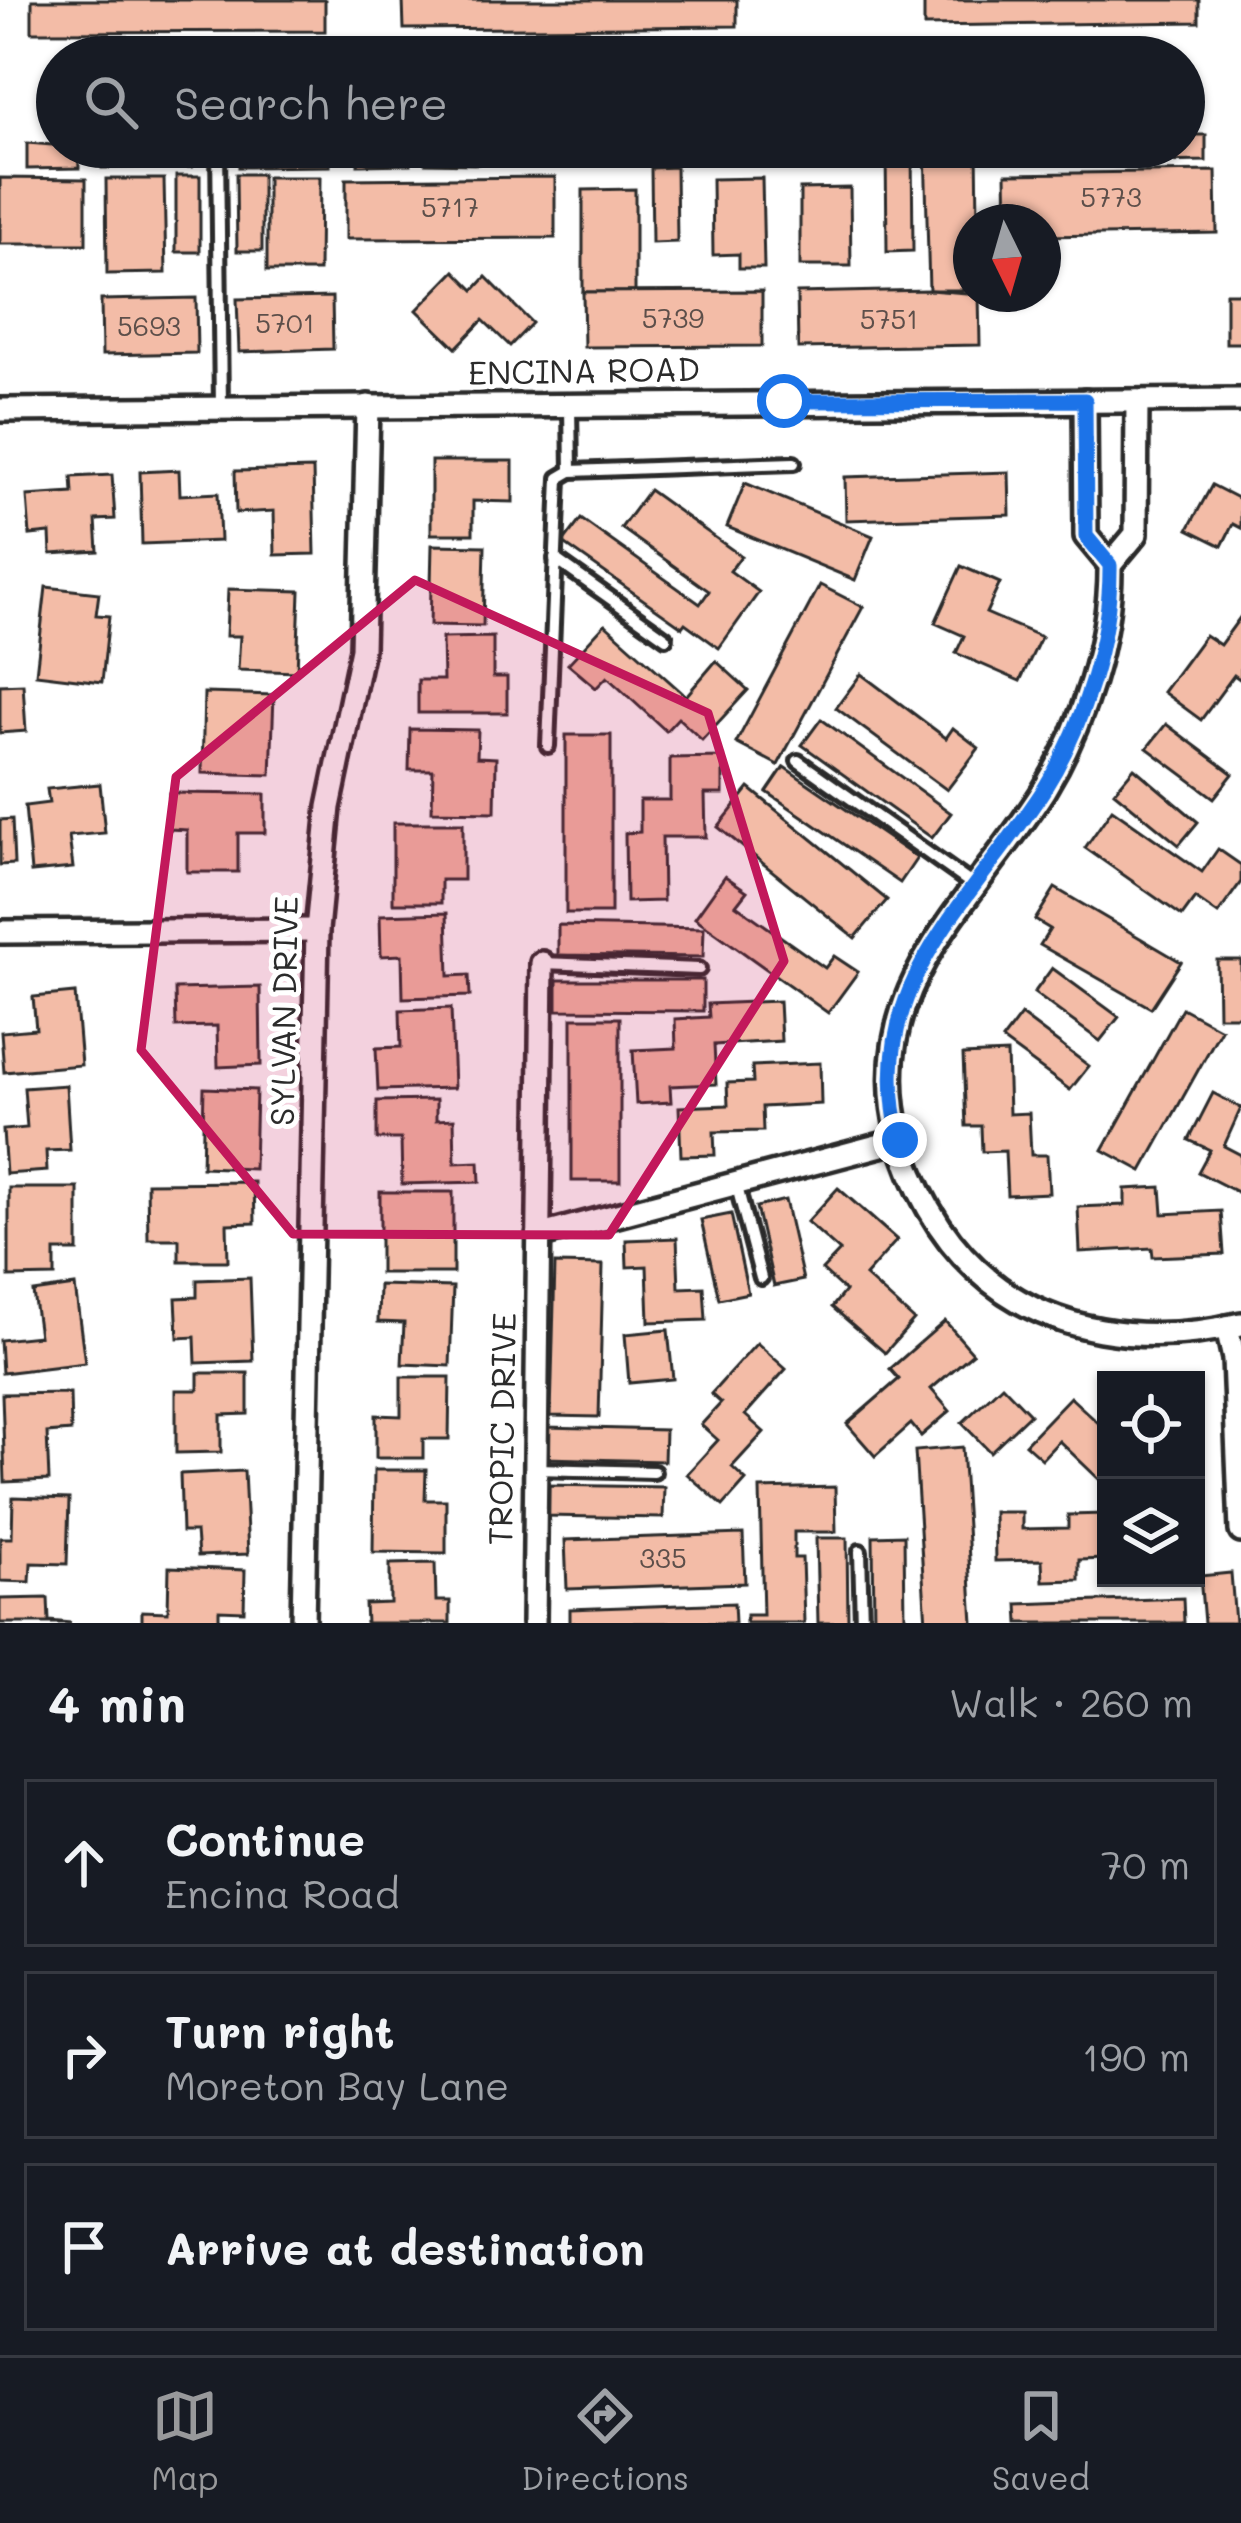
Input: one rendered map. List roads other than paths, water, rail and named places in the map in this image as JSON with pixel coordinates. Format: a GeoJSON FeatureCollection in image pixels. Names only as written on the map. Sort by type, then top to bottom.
{"type":"FeatureCollection","features":[{"type":"Feature","properties":{"kind":"street"},"geometry":{"type":"LineString","coordinates":[[1085,400],[1086,536],[1110,565]]}},
{"type":"Feature","properties":{"kind":"street","name":"ENCINA ROAD"},"geometry":{"type":"LineString","coordinates":[[0,410],[1241,400]]}},
{"type":"Feature","properties":{"kind":"street"},"geometry":{"type":"LineString","coordinates":[[1137,401],[1136,534],[1110,565],[1106,627],[1072,728],[1045,788],[934,941],[894,1033],[888,1076],[900,1140],[923,1198],[959,1254],[995,1288],[1097,1332],[1158,1335],[1234,1325],[1241,1531]]}},
{"type":"Feature","properties":{"kind":"street","name":"SYLVAN DRIVE"},"geometry":{"type":"LineString","coordinates":[[303,1623],[317,930],[328,807],[362,649],[368,406]]}},
{"type":"Feature","properties":{"kind":"street"},"geometry":{"type":"LineString","coordinates":[[0,932],[317,930]]}},
{"type":"Feature","properties":{"kind":"street","name":"TROPIC DRIVE"},"geometry":{"type":"LineString","coordinates":[[534,1623],[542,962]]}},
{"type":"Feature","properties":{"kind":"street"},"geometry":{"type":"LineString","coordinates":[[538,1236],[900,1140]]}},
{"type":"Feature","properties":{"kind":"lane"},"geometry":{"type":"LineString","coordinates":[[218,168],[221,406]]}},
{"type":"Feature","properties":{"kind":"lane"},"geometry":{"type":"LineString","coordinates":[[570,404],[572,471]]}},
{"type":"Feature","properties":{"kind":"lane"},"geometry":{"type":"LineString","coordinates":[[548,746],[559,478],[572,471],[794,463]]}},
{"type":"Feature","properties":{"kind":"lane"},"geometry":{"type":"LineString","coordinates":[[555,559],[667,638]]}},
{"type":"Feature","properties":{"kind":"lane"},"geometry":{"type":"LineString","coordinates":[[798,761],[973,885]]}},
{"type":"Feature","properties":{"kind":"lane"},"geometry":{"type":"LineString","coordinates":[[542,962],[699,969]]}},
{"type":"Feature","properties":{"kind":"lane"},"geometry":{"type":"LineString","coordinates":[[736,1183],[760,1278]]}},
{"type":"Feature","properties":{"kind":"lane"},"geometry":{"type":"LineString","coordinates":[[533,1468],[654,1472]]}},
{"type":"Feature","properties":{"kind":"lane"},"geometry":{"type":"LineString","coordinates":[[860,1551],[862,1623]]}}]}
